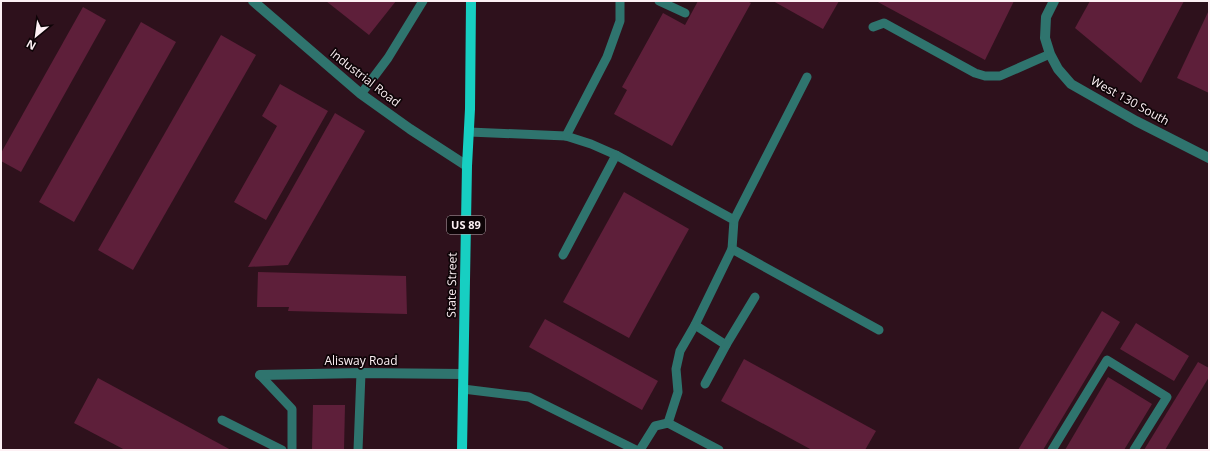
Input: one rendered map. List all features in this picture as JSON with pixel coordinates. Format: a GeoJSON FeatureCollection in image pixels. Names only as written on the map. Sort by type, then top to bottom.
{"type":"FeatureCollection","features":[{"type":"Feature","properties":{"kind":"main road","name":"State Street"},"geometry":{"type":"LineString","coordinates":[[462,450],[471,1]]}},
{"type":"Feature","properties":{"kind":"street","name":"West 130 South"},"geometry":{"type":"LineString","coordinates":[[1054,1],[1046,17],[1045,38],[1050,54],[1058,69],[1071,84],[1136,121],[1209,158]]}},
{"type":"Feature","properties":{"kind":"street","name":"Industrial Road"},"geometry":{"type":"LineString","coordinates":[[259,3],[361,94],[410,129],[467,166]]}},
{"type":"Feature","properties":{"kind":"street","name":"Alisway Road"},"geometry":{"type":"LineString","coordinates":[[260,375],[361,373],[463,374]]}},
{"type":"Feature","properties":{"kind":"lane"},"geometry":{"type":"LineString","coordinates":[[361,94],[388,58],[423,1]]}},
{"type":"Feature","properties":{"kind":"lane"},"geometry":{"type":"LineString","coordinates":[[566,136],[607,57],[620,21],[620,1]]}},
{"type":"Feature","properties":{"kind":"lane"},"geometry":{"type":"LineString","coordinates":[[659,1],[685,13]]}},
{"type":"Feature","properties":{"kind":"lane"},"geometry":{"type":"LineString","coordinates":[[873,27],[884,24],[975,73],[985,76],[1000,76],[1050,54]]}},
{"type":"Feature","properties":{"kind":"lane"},"geometry":{"type":"LineString","coordinates":[[668,423],[678,392],[676,369],[680,351],[695,325],[732,249],[734,220],[807,77]]}},
{"type":"Feature","properties":{"kind":"lane"},"geometry":{"type":"LineString","coordinates":[[469,132],[566,136],[592,144],[616,155],[734,220]]}},
{"type":"Feature","properties":{"kind":"lane"},"geometry":{"type":"LineString","coordinates":[[563,255],[616,155]]}},
{"type":"Feature","properties":{"kind":"lane"},"geometry":{"type":"LineString","coordinates":[[732,249],[879,330]]}},
{"type":"Feature","properties":{"kind":"lane"},"geometry":{"type":"LineString","coordinates":[[705,384],[726,345],[755,297]]}},
{"type":"Feature","properties":{"kind":"lane"},"geometry":{"type":"LineString","coordinates":[[695,325],[726,345]]}},
{"type":"Feature","properties":{"kind":"lane"},"geometry":{"type":"LineString","coordinates":[[1052,450],[1107,360],[1167,397],[1134,450]]}},
{"type":"Feature","properties":{"kind":"lane"},"geometry":{"type":"LineString","coordinates":[[358,450],[361,373]]}},
{"type":"Feature","properties":{"kind":"lane"},"geometry":{"type":"LineString","coordinates":[[260,375],[292,409],[292,450]]}},
{"type":"Feature","properties":{"kind":"lane"},"geometry":{"type":"LineString","coordinates":[[463,389],[529,397],[636,450]]}},
{"type":"Feature","properties":{"kind":"lane"},"geometry":{"type":"LineString","coordinates":[[222,420],[282,450]]}},
{"type":"Feature","properties":{"kind":"lane"},"geometry":{"type":"LineString","coordinates":[[640,450],[655,426],[668,423],[719,450]]}},
{"type":"Feature","properties":{"kind":"building"},"geometry":{"type":"Polygon","coordinates":[[[326,1],[396,1],[369,35],[326,1]]]}},
{"type":"Feature","properties":{"kind":"building"},"geometry":{"type":"Polygon","coordinates":[[[698,1],[747,1],[751,3],[672,146],[614,114],[627,90],[622,87],[663,13],[685,25],[698,1]]]}},
{"type":"Feature","properties":{"kind":"building"},"geometry":{"type":"Polygon","coordinates":[[[773,1],[839,1],[823,29],[773,1]]]}},
{"type":"Feature","properties":{"kind":"building"},"geometry":{"type":"Polygon","coordinates":[[[876,1],[1014,1],[985,60],[876,1]]]}},
{"type":"Feature","properties":{"kind":"building"},"geometry":{"type":"Polygon","coordinates":[[[1090,1],[1184,1],[1141,83],[1075,28],[1090,1]]]}},
{"type":"Feature","properties":{"kind":"building"},"geometry":{"type":"Polygon","coordinates":[[[83,7],[106,20],[21,172],[1,161],[1,153],[83,7]]]}},
{"type":"Feature","properties":{"kind":"building"},"geometry":{"type":"Polygon","coordinates":[[[1209,10],[1209,93],[1177,78],[1209,10]]]}},
{"type":"Feature","properties":{"kind":"building"},"geometry":{"type":"Polygon","coordinates":[[[141,22],[176,42],[74,222],[39,202],[141,22]]]}},
{"type":"Feature","properties":{"kind":"building"},"geometry":{"type":"Polygon","coordinates":[[[221,35],[256,55],[133,270],[98,250],[221,35]]]}},
{"type":"Feature","properties":{"kind":"building"},"geometry":{"type":"Polygon","coordinates":[[[280,84],[328,111],[266,220],[234,202],[277,126],[262,116],[280,84]]]}},
{"type":"Feature","properties":{"kind":"building"},"geometry":{"type":"Polygon","coordinates":[[[335,113],[365,131],[288,265],[248,267],[335,113]]]}},
{"type":"Feature","properties":{"kind":"building"},"geometry":{"type":"Polygon","coordinates":[[[624,192],[689,229],[629,338],[563,302],[624,192]]]}},
{"type":"Feature","properties":{"kind":"building"},"geometry":{"type":"Polygon","coordinates":[[[258,272],[406,276],[407,314],[288,311],[289,307],[257,307],[258,272]]]}},
{"type":"Feature","properties":{"kind":"building"},"geometry":{"type":"Polygon","coordinates":[[[1102,311],[1120,322],[1043,450],[1018,450],[1102,311]]]}},
{"type":"Feature","properties":{"kind":"building"},"geometry":{"type":"Polygon","coordinates":[[[545,319],[658,381],[642,410],[529,347],[545,319]]]}},
{"type":"Feature","properties":{"kind":"building"},"geometry":{"type":"Polygon","coordinates":[[[1136,323],[1189,356],[1174,381],[1120,349],[1136,323]]]}},
{"type":"Feature","properties":{"kind":"building"},"geometry":{"type":"Polygon","coordinates":[[[744,359],[876,431],[865,450],[812,450],[721,401],[744,359]]]}},
{"type":"Feature","properties":{"kind":"building"},"geometry":{"type":"Polygon","coordinates":[[[1198,362],[1209,368],[1209,377],[1165,450],[1144,450],[1198,362]]]}},
{"type":"Feature","properties":{"kind":"building"},"geometry":{"type":"Polygon","coordinates":[[[1108,377],[1152,404],[1124,450],[1065,450],[1108,377]]]}},
{"type":"Feature","properties":{"kind":"building"},"geometry":{"type":"Polygon","coordinates":[[[98,378],[231,450],[125,450],[74,423],[98,378]]]}},
{"type":"Feature","properties":{"kind":"building"},"geometry":{"type":"Polygon","coordinates":[[[313,405],[345,405],[344,450],[312,450],[313,405]]]}}]}
